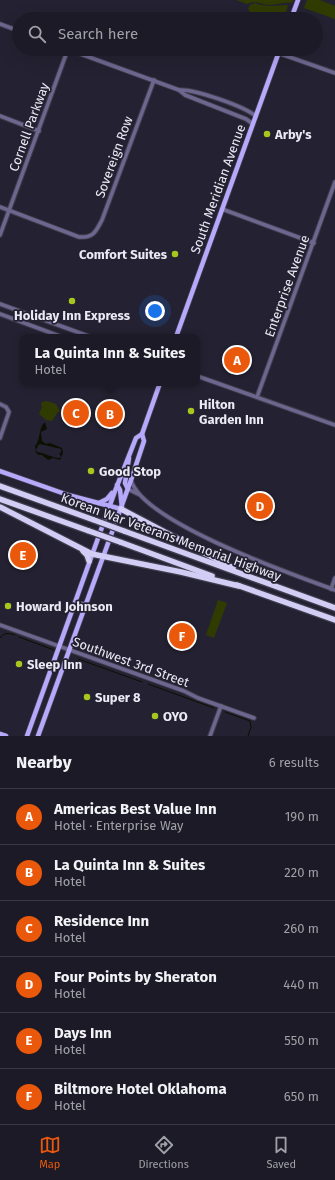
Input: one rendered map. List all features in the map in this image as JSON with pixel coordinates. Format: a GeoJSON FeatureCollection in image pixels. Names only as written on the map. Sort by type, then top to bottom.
{"type":"FeatureCollection","features":[{"type":"Feature","properties":{"kind":"highway","name":"Korean War Veterans Memorial Highway"},"geometry":{"type":"LineString","coordinates":[[0,486],[335,608]]}},
{"type":"Feature","properties":{"kind":"highway","name":"Korean War Veterans Memorial Highway"},"geometry":{"type":"LineString","coordinates":[[0,499],[335,620]]}},
{"type":"Feature","properties":{"kind":"highway"},"geometry":{"type":"LineString","coordinates":[[0,507],[92,554],[181,572],[239,586]]}},
{"type":"Feature","properties":{"kind":"highway"},"geometry":{"type":"LineString","coordinates":[[121,508],[249,577]]}},
{"type":"Feature","properties":{"kind":"highway"},"geometry":{"type":"LineString","coordinates":[[81,549],[87,555],[89,561]]}},
{"type":"Feature","properties":{"kind":"main road"},"geometry":{"type":"LineString","coordinates":[[294,12],[298,0]]}},
{"type":"Feature","properties":{"kind":"main road","name":"South Meridian Avenue"},"geometry":{"type":"LineString","coordinates":[[177,334],[277,56]]}},
{"type":"Feature","properties":{"kind":"main road"},"geometry":{"type":"LineString","coordinates":[[38,736],[128,489],[144,441],[142,434],[159,386]]}},
{"type":"Feature","properties":{"kind":"main road"},"geometry":{"type":"LineString","coordinates":[[23,736],[28,734],[117,485],[136,438],[142,434]]}},
{"type":"Feature","properties":{"kind":"main road"},"geometry":{"type":"LineString","coordinates":[[128,489],[125,483],[129,464],[129,455]]}},
{"type":"Feature","properties":{"kind":"main road"},"geometry":{"type":"LineString","coordinates":[[0,471],[68,495],[121,508]]}},
{"type":"Feature","properties":{"kind":"main road"},"geometry":{"type":"LineString","coordinates":[[117,485],[120,490],[121,508]]}},
{"type":"Feature","properties":{"kind":"main road"},"geometry":{"type":"LineString","coordinates":[[99,503],[108,498],[115,491]]}},
{"type":"Feature","properties":{"kind":"main road"},"geometry":{"type":"LineString","coordinates":[[75,603],[86,605]]}},
{"type":"Feature","properties":{"kind":"main road"},"geometry":{"type":"LineString","coordinates":[[0,734],[6,736]]}},
{"type":"Feature","properties":{"kind":"street"},"geometry":{"type":"LineString","coordinates":[[0,24],[12,28]]}},
{"type":"Feature","properties":{"kind":"street","name":"Cornell Parkway"},"geometry":{"type":"LineString","coordinates":[[0,235],[65,56]]}},
{"type":"Feature","properties":{"kind":"street"},"geometry":{"type":"LineString","coordinates":[[87,56],[179,90],[185,95],[246,119],[253,124]]}},
{"type":"Feature","properties":{"kind":"street"},"geometry":{"type":"LineString","coordinates":[[292,56],[335,73]]}},
{"type":"Feature","properties":{"kind":"street","name":"Sovereign Row"},"geometry":{"type":"LineString","coordinates":[[9,210],[74,235],[88,237],[93,234],[102,220],[154,80]]}},
{"type":"Feature","properties":{"kind":"street"},"geometry":{"type":"LineString","coordinates":[[179,90],[187,89],[209,96],[249,110],[256,116]]}},
{"type":"Feature","properties":{"kind":"street"},"geometry":{"type":"LineString","coordinates":[[206,104],[209,96]]}},
{"type":"Feature","properties":{"kind":"street"},"geometry":{"type":"LineString","coordinates":[[219,109],[222,101]]}},
{"type":"Feature","properties":{"kind":"street"},"geometry":{"type":"LineString","coordinates":[[0,116],[39,130]]}},
{"type":"Feature","properties":{"kind":"street","name":"Enterprise Avenue"},"geometry":{"type":"LineString","coordinates":[[257,397],[335,182]]}},
{"type":"Feature","properties":{"kind":"street"},"geometry":{"type":"LineString","coordinates":[[0,207],[9,210]]}},
{"type":"Feature","properties":{"kind":"street"},"geometry":{"type":"LineString","coordinates":[[222,209],[314,243]]}},
{"type":"Feature","properties":{"kind":"street"},"geometry":{"type":"LineString","coordinates":[[0,304],[83,334]]}},
{"type":"Feature","properties":{"kind":"street"},"geometry":{"type":"LineString","coordinates":[[0,314],[54,334]]}},
{"type":"Feature","properties":{"kind":"street"},"geometry":{"type":"LineString","coordinates":[[200,377],[335,425]]}},
{"type":"Feature","properties":{"kind":"street"},"geometry":{"type":"LineString","coordinates":[[0,404],[6,406],[8,410],[8,415],[0,438]]}},
{"type":"Feature","properties":{"kind":"street"},"geometry":{"type":"LineString","coordinates":[[131,480],[132,486],[138,494]]}},
{"type":"Feature","properties":{"kind":"street"},"geometry":{"type":"LineString","coordinates":[[128,489],[138,494],[165,515],[221,544],[266,564],[333,589],[335,578]]}},
{"type":"Feature","properties":{"kind":"street","name":"Southwest 3rd Street"},"geometry":{"type":"LineString","coordinates":[[0,625],[184,691],[198,698],[254,718]]}},
{"type":"Feature","properties":{"kind":"street"},"geometry":{"type":"LineString","coordinates":[[210,736],[221,706]]}},
{"type":"Feature","properties":{"kind":"green space"},"geometry":{"type":"Polygon","coordinates":[[[236,0],[293,0],[292,3],[269,5],[256,2],[247,4],[236,0]]]}},
{"type":"Feature","properties":{"kind":"green space"},"geometry":{"type":"Polygon","coordinates":[[[307,0],[320,0],[335,6],[335,19],[323,15],[323,12],[315,12],[304,8],[307,0]]]}},
{"type":"Feature","properties":{"kind":"green space"},"geometry":{"type":"Polygon","coordinates":[[[255,3],[268,6],[288,5],[286,12],[251,12],[248,9],[250,5],[255,3]]]}},
{"type":"Feature","properties":{"kind":"green space"},"geometry":{"type":"Polygon","coordinates":[[[47,401],[56,404],[60,411],[52,421],[46,420],[39,414],[42,407],[42,402],[47,401]]]}},
{"type":"Feature","properties":{"kind":"green space"},"geometry":{"type":"Polygon","coordinates":[[[218,600],[227,603],[214,638],[206,635],[218,600]]]}},
{"type":"Feature","properties":{"kind":"shaded area"},"geometry":{"type":"Polygon","coordinates":[[[45,422],[47,429],[41,432],[42,441],[46,444],[50,443],[62,448],[63,453],[60,460],[53,458],[48,460],[42,455],[36,453],[35,446],[45,422]],[[40,444],[36,449],[37,452],[60,458],[61,456],[59,454],[61,449],[40,444]]]}},
{"type":"Feature","properties":{"kind":"waterway"},"geometry":{"type":"LineString","coordinates":[[0,638],[7,634],[15,635]]}},
{"type":"Feature","properties":{"kind":"waterway"},"geometry":{"type":"LineString","coordinates":[[19,637],[54,650]]}},
{"type":"Feature","properties":{"kind":"waterway"},"geometry":{"type":"LineString","coordinates":[[78,659],[142,682]]}},
{"type":"Feature","properties":{"kind":"waterway"},"geometry":{"type":"LineString","coordinates":[[148,684],[214,708]]}},
{"type":"Feature","properties":{"kind":"waterway"},"geometry":{"type":"LineString","coordinates":[[225,712],[250,721],[251,727],[248,736]]}},
{"type":"Feature","properties":{"kind":"place","name":"Arby's"},"geometry":{"type":"Point","coordinates":[267,134]}},
{"type":"Feature","properties":{"kind":"place","name":"Comfort Suites"},"geometry":{"type":"Point","coordinates":[175,254]}},
{"type":"Feature","properties":{"kind":"place","name":"Holiday Inn Express"},"geometry":{"type":"Point","coordinates":[72,301]}},
{"type":"Feature","properties":{"kind":"place","name":"Americas Best Value Inn"},"geometry":{"type":"Point","coordinates":[237,360]}},
{"type":"Feature","properties":{"kind":"place","name":"Hilton Garden Inn"},"geometry":{"type":"Point","coordinates":[191,411]}},
{"type":"Feature","properties":{"kind":"place","name":"Residence Inn"},"geometry":{"type":"Point","coordinates":[76,413]}},
{"type":"Feature","properties":{"kind":"place","name":"La Quinta Inn & Suites"},"geometry":{"type":"Point","coordinates":[110,414]}},
{"type":"Feature","properties":{"kind":"place","name":"Good Stop"},"geometry":{"type":"Point","coordinates":[91,471]}},
{"type":"Feature","properties":{"kind":"place","name":"Four Points by Sheraton"},"geometry":{"type":"Point","coordinates":[260,506]}},
{"type":"Feature","properties":{"kind":"place","name":"Days Inn"},"geometry":{"type":"Point","coordinates":[23,555]}},
{"type":"Feature","properties":{"kind":"place","name":"Howard Johnson"},"geometry":{"type":"Point","coordinates":[8,606]}},
{"type":"Feature","properties":{"kind":"place","name":"Biltmore Hotel Oklahoma"},"geometry":{"type":"Point","coordinates":[182,636]}},
{"type":"Feature","properties":{"kind":"place","name":"Sleep Inn"},"geometry":{"type":"Point","coordinates":[19,664]}},
{"type":"Feature","properties":{"kind":"place","name":"Super 8"},"geometry":{"type":"Point","coordinates":[87,697]}},
{"type":"Feature","properties":{"kind":"place","name":"OYO"},"geometry":{"type":"Point","coordinates":[155,716]}}]}
